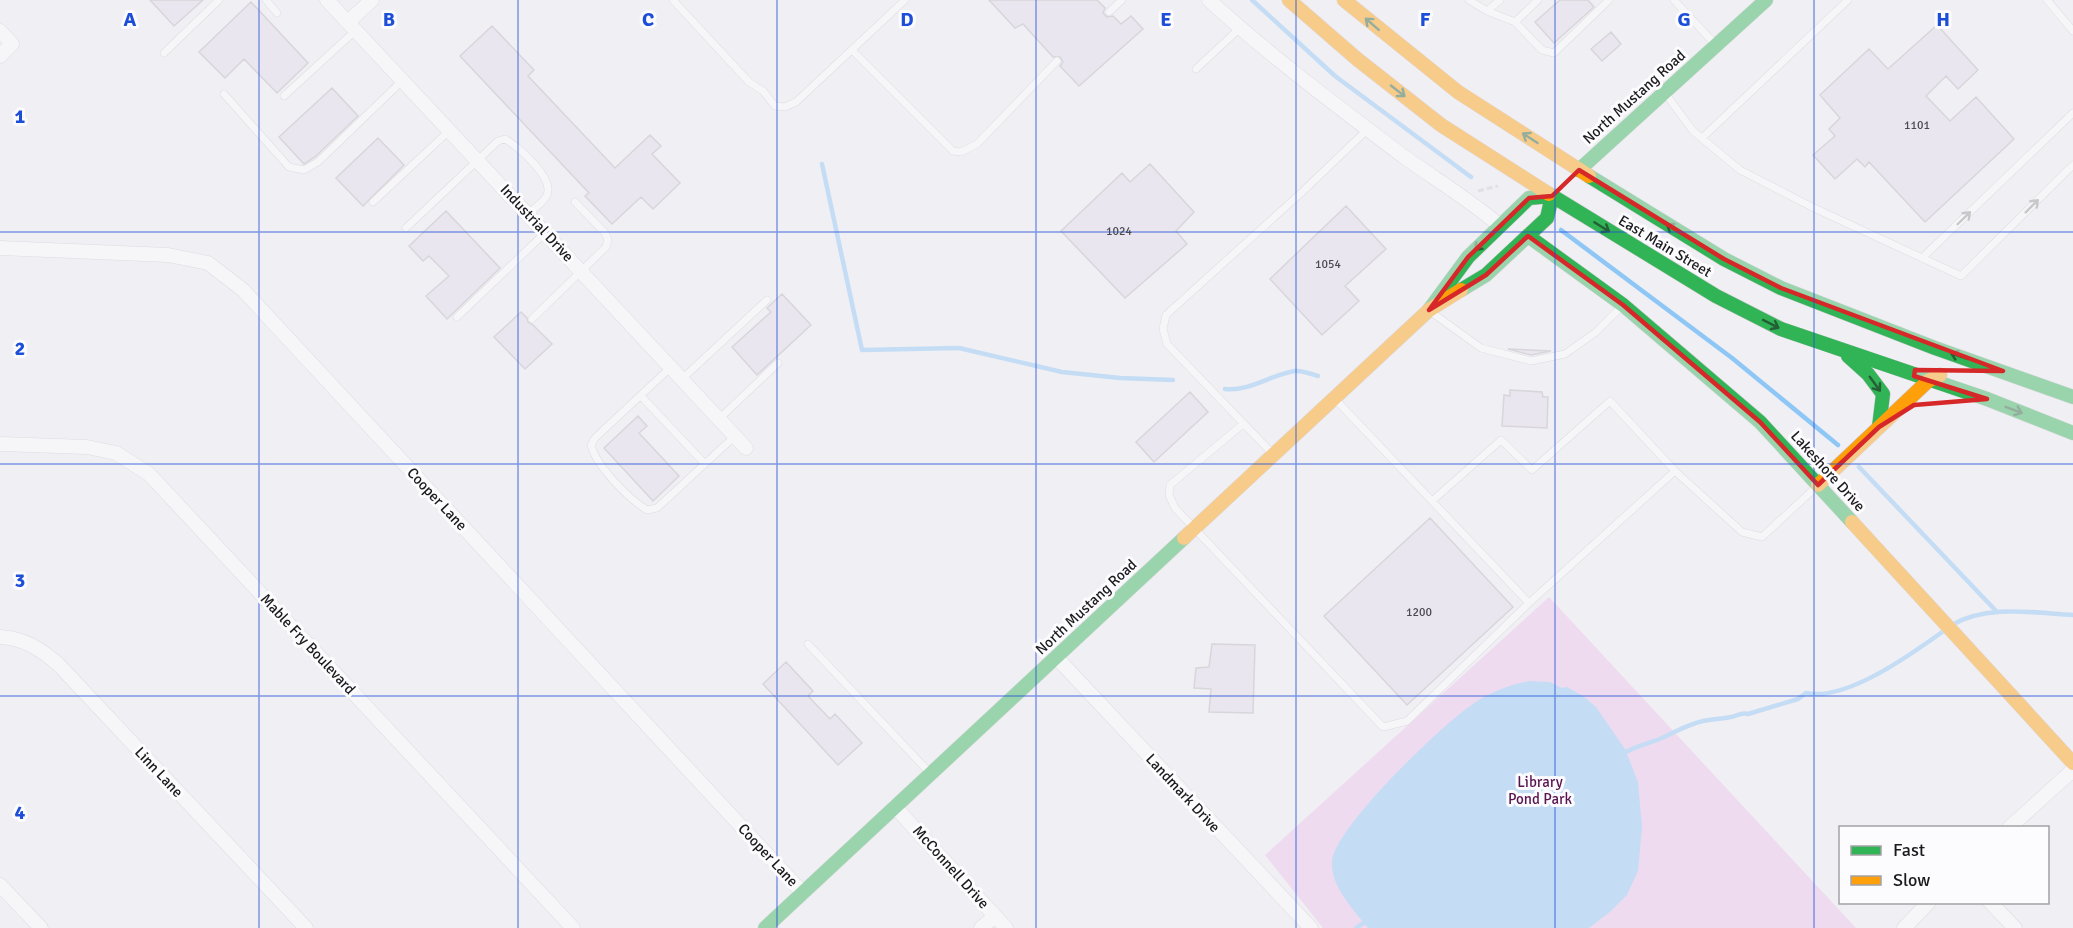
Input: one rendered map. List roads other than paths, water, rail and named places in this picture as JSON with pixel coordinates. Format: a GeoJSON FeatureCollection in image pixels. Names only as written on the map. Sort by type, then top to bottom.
{"type":"FeatureCollection","features":[{"type":"Feature","properties":{"kind":"main road","name":"East Main Street"},"geometry":{"type":"LineString","coordinates":[[1289,0],[1357,59],[1441,125],[1716,296],[1781,329],[1928,381],[1987,399],[2073,433]]}},
{"type":"Feature","properties":{"kind":"main road","name":"East Main Street"},"geometry":{"type":"LineString","coordinates":[[1344,0],[1458,92],[1572,177],[1781,288],[1935,348],[2073,397]]}},
{"type":"Feature","properties":{"kind":"main road","name":"North Mustang Road"},"geometry":{"type":"LineString","coordinates":[[1429,310],[1486,275],[1547,218],[1552,196],[1766,0]]}},
{"type":"Feature","properties":{"kind":"main road","name":"North Mustang Road"},"geometry":{"type":"LineString","coordinates":[[765,928],[1429,310],[1468,257],[1529,198],[1552,196]]}},
{"type":"Feature","properties":{"kind":"main road","name":"Lakeshore Drive"},"geometry":{"type":"LineString","coordinates":[[1528,236],[1623,305],[1760,422],[2073,763]]}},
{"type":"Feature","properties":{"kind":"main road"},"geometry":{"type":"LineString","coordinates":[[1843,351],[1868,374],[1883,394],[1879,427]]}},
{"type":"Feature","properties":{"kind":"main road"},"geometry":{"type":"LineString","coordinates":[[1818,485],[1928,381],[1956,370],[2002,371]]}},
{"type":"Feature","properties":{"kind":"main road"},"geometry":{"type":"LineString","coordinates":[[1947,400],[1987,399]]}},
{"type":"Feature","properties":{"kind":"main road"},"geometry":{"type":"LineString","coordinates":[[1879,427],[1914,405],[1926,402]]}},
{"type":"Feature","properties":{"kind":"street","name":"Industrial Drive"},"geometry":{"type":"LineString","coordinates":[[327,0],[746,448]]}},
{"type":"Feature","properties":{"kind":"street"},"geometry":{"type":"LineString","coordinates":[[352,26],[372,0]]}},
{"type":"Feature","properties":{"kind":"street"},"geometry":{"type":"LineString","coordinates":[[1209,0],[1240,28],[1404,157],[1478,207],[1500,226]]}},
{"type":"Feature","properties":{"kind":"street"},"geometry":{"type":"LineString","coordinates":[[0,31],[12,44],[0,56]]}},
{"type":"Feature","properties":{"kind":"street","name":"Cooper Lane"},"geometry":{"type":"LineString","coordinates":[[0,248],[168,255],[208,263],[243,290],[803,893]]}},
{"type":"Feature","properties":{"kind":"street","name":"Mable Fry Boulevard"},"geometry":{"type":"LineString","coordinates":[[0,444],[87,447],[116,453],[149,474],[573,928]]}},
{"type":"Feature","properties":{"kind":"street","name":"Linn Lane"},"geometry":{"type":"LineString","coordinates":[[0,637],[12,637],[36,646],[58,664],[306,928]]}},
{"type":"Feature","properties":{"kind":"street","name":"Landmark Drive"},"geometry":{"type":"LineString","coordinates":[[1056,657],[1311,928]]}},
{"type":"Feature","properties":{"kind":"street"},"geometry":{"type":"LineString","coordinates":[[2011,826],[2073,770]]}},
{"type":"Feature","properties":{"kind":"street","name":"McConnell Drive"},"geometry":{"type":"LineString","coordinates":[[895,807],[1006,928]]}},
{"type":"Feature","properties":{"kind":"street"},"geometry":{"type":"LineString","coordinates":[[0,885],[41,928]]}},
{"type":"Feature","properties":{"kind":"street"},"geometry":{"type":"LineString","coordinates":[[1904,928],[1928,904]]}},
{"type":"Feature","properties":{"kind":"street"},"geometry":{"type":"LineString","coordinates":[[1991,904],[2014,928]]}},
{"type":"Feature","properties":{"kind":"street"},"geometry":{"type":"LineString","coordinates":[[981,928],[995,916]]}},
{"type":"Feature","properties":{"kind":"lane"},"geometry":{"type":"LineString","coordinates":[[164,53],[219,0]]}},
{"type":"Feature","properties":{"kind":"lane"},"geometry":{"type":"LineString","coordinates":[[266,0],[278,13]]}},
{"type":"Feature","properties":{"kind":"lane"},"geometry":{"type":"LineString","coordinates":[[673,0],[749,82],[763,90],[775,106],[785,107],[796,102],[905,0]]}},
{"type":"Feature","properties":{"kind":"lane"},"geometry":{"type":"LineString","coordinates":[[1109,12],[1122,0]]}},
{"type":"Feature","properties":{"kind":"lane"},"geometry":{"type":"LineString","coordinates":[[1469,0],[1487,11],[1515,22],[1542,50],[1554,53],[1609,0]]}},
{"type":"Feature","properties":{"kind":"lane"},"geometry":{"type":"LineString","coordinates":[[1487,11],[1500,0]]}},
{"type":"Feature","properties":{"kind":"lane"},"geometry":{"type":"LineString","coordinates":[[1515,22],[1538,0]]}},
{"type":"Feature","properties":{"kind":"lane"},"geometry":{"type":"LineString","coordinates":[[1674,0],[1716,45]]}},
{"type":"Feature","properties":{"kind":"lane"},"geometry":{"type":"LineString","coordinates":[[1701,138],[1848,0]]}},
{"type":"Feature","properties":{"kind":"lane"},"geometry":{"type":"LineString","coordinates":[[2047,0],[2073,31]]}},
{"type":"Feature","properties":{"kind":"lane"},"geometry":{"type":"LineString","coordinates":[[284,96],[352,26]]}},
{"type":"Feature","properties":{"kind":"lane"},"geometry":{"type":"LineString","coordinates":[[1197,69],[1240,28]]}},
{"type":"Feature","properties":{"kind":"lane"},"geometry":{"type":"LineString","coordinates":[[852,50],[953,150],[961,152],[977,144],[1057,61]]}},
{"type":"Feature","properties":{"kind":"lane"},"geometry":{"type":"LineString","coordinates":[[224,94],[289,166],[304,170],[318,162],[402,80]]}},
{"type":"Feature","properties":{"kind":"lane"},"geometry":{"type":"LineString","coordinates":[[1664,91],[1693,131],[1740,170],[1812,207],[1962,276],[2073,165]]}},
{"type":"Feature","properties":{"kind":"lane"},"geometry":{"type":"LineString","coordinates":[[1922,258],[2073,112]]}},
{"type":"Feature","properties":{"kind":"lane"},"geometry":{"type":"LineString","coordinates":[[1274,454],[1167,344],[1163,329],[1166,315],[1368,129]]}},
{"type":"Feature","properties":{"kind":"lane"},"geometry":{"type":"LineString","coordinates":[[373,202],[450,130]]}},
{"type":"Feature","properties":{"kind":"lane"},"geometry":{"type":"LineString","coordinates":[[406,228],[498,141],[505,138],[515,145],[545,177],[549,185],[546,196],[528,214]]}},
{"type":"Feature","properties":{"kind":"lane"},"geometry":{"type":"LineString","coordinates":[[532,319],[606,247],[608,240],[605,233],[575,202]]}},
{"type":"Feature","properties":{"kind":"lane"},"geometry":{"type":"LineString","coordinates":[[457,317],[546,232]]}},
{"type":"Feature","properties":{"kind":"lane"},"geometry":{"type":"LineString","coordinates":[[682,379],[766,300]]}},
{"type":"Feature","properties":{"kind":"lane"},"geometry":{"type":"LineString","coordinates":[[1429,310],[1481,348],[1531,361],[1565,354],[1596,332],[1623,305]]}},
{"type":"Feature","properties":{"kind":"lane"},"geometry":{"type":"LineString","coordinates":[[719,419],[778,363]]}},
{"type":"Feature","properties":{"kind":"lane"},"geometry":{"type":"LineString","coordinates":[[671,367],[595,438],[591,445],[594,457],[637,504],[647,510],[657,508],[735,436]]}},
{"type":"Feature","properties":{"kind":"lane"},"geometry":{"type":"LineString","coordinates":[[641,396],[705,464]]}},
{"type":"Feature","properties":{"kind":"lane"},"geometry":{"type":"LineString","coordinates":[[1334,398],[1529,603]]}},
{"type":"Feature","properties":{"kind":"lane"},"geometry":{"type":"LineString","coordinates":[[1432,501],[1501,440],[1532,470],[1610,401],[1675,471],[1742,532],[1762,537],[1818,485]]}},
{"type":"Feature","properties":{"kind":"lane"},"geometry":{"type":"LineString","coordinates":[[1243,424],[1170,485],[1169,495],[1175,508],[1383,727],[1407,721],[1529,603],[1675,471]]}},
{"type":"Feature","properties":{"kind":"lane"},"geometry":{"type":"LineString","coordinates":[[808,644],[930,774]]}},
{"type":"Feature","properties":{"kind":"water"},"geometry":{"type":"Polygon","coordinates":[[[1530,681],[1550,682],[1562,688],[1567,687],[1583,696],[1596,707],[1625,749],[1638,782],[1642,827],[1638,871],[1627,895],[1589,928],[1368,928],[1344,897],[1332,870],[1332,861],[1338,845],[1352,823],[1396,773],[1467,708],[1493,692],[1530,681]]]}},
{"type":"Feature","properties":{"kind":"waterway"},"geometry":{"type":"LineString","coordinates":[[1252,0],[1335,76],[1471,177]]}},
{"type":"Feature","properties":{"kind":"waterway"},"geometry":{"type":"LineString","coordinates":[[822,164],[862,350],[959,348],[1062,372],[1120,378],[1173,380]]}},
{"type":"Feature","properties":{"kind":"waterway"},"geometry":{"type":"LineString","coordinates":[[1561,230],[1732,358],[1838,445]]}},
{"type":"Feature","properties":{"kind":"waterway"},"geometry":{"type":"LineString","coordinates":[[1225,389],[1243,388],[1295,371],[1318,376]]}},
{"type":"Feature","properties":{"kind":"waterway"},"geometry":{"type":"LineString","coordinates":[[1859,467],[1997,612]]}},
{"type":"Feature","properties":{"kind":"waterway"},"geometry":{"type":"LineString","coordinates":[[1952,625],[1966,618],[1995,612],[2073,615]]}},
{"type":"Feature","properties":{"kind":"waterway"},"geometry":{"type":"LineString","coordinates":[[1621,755],[1698,722],[1748,714],[1798,699],[1806,693],[1822,694],[1859,683],[1898,662],[1945,630]]}},
{"type":"Feature","properties":{"kind":"waterway"},"geometry":{"type":"LineString","coordinates":[[1356,928],[1368,920]]}},
{"type":"Feature","properties":{"kind":"park label","name":"Library Pond Park"},"geometry":{"type":"Point","coordinates":[1540,790]}}]}
